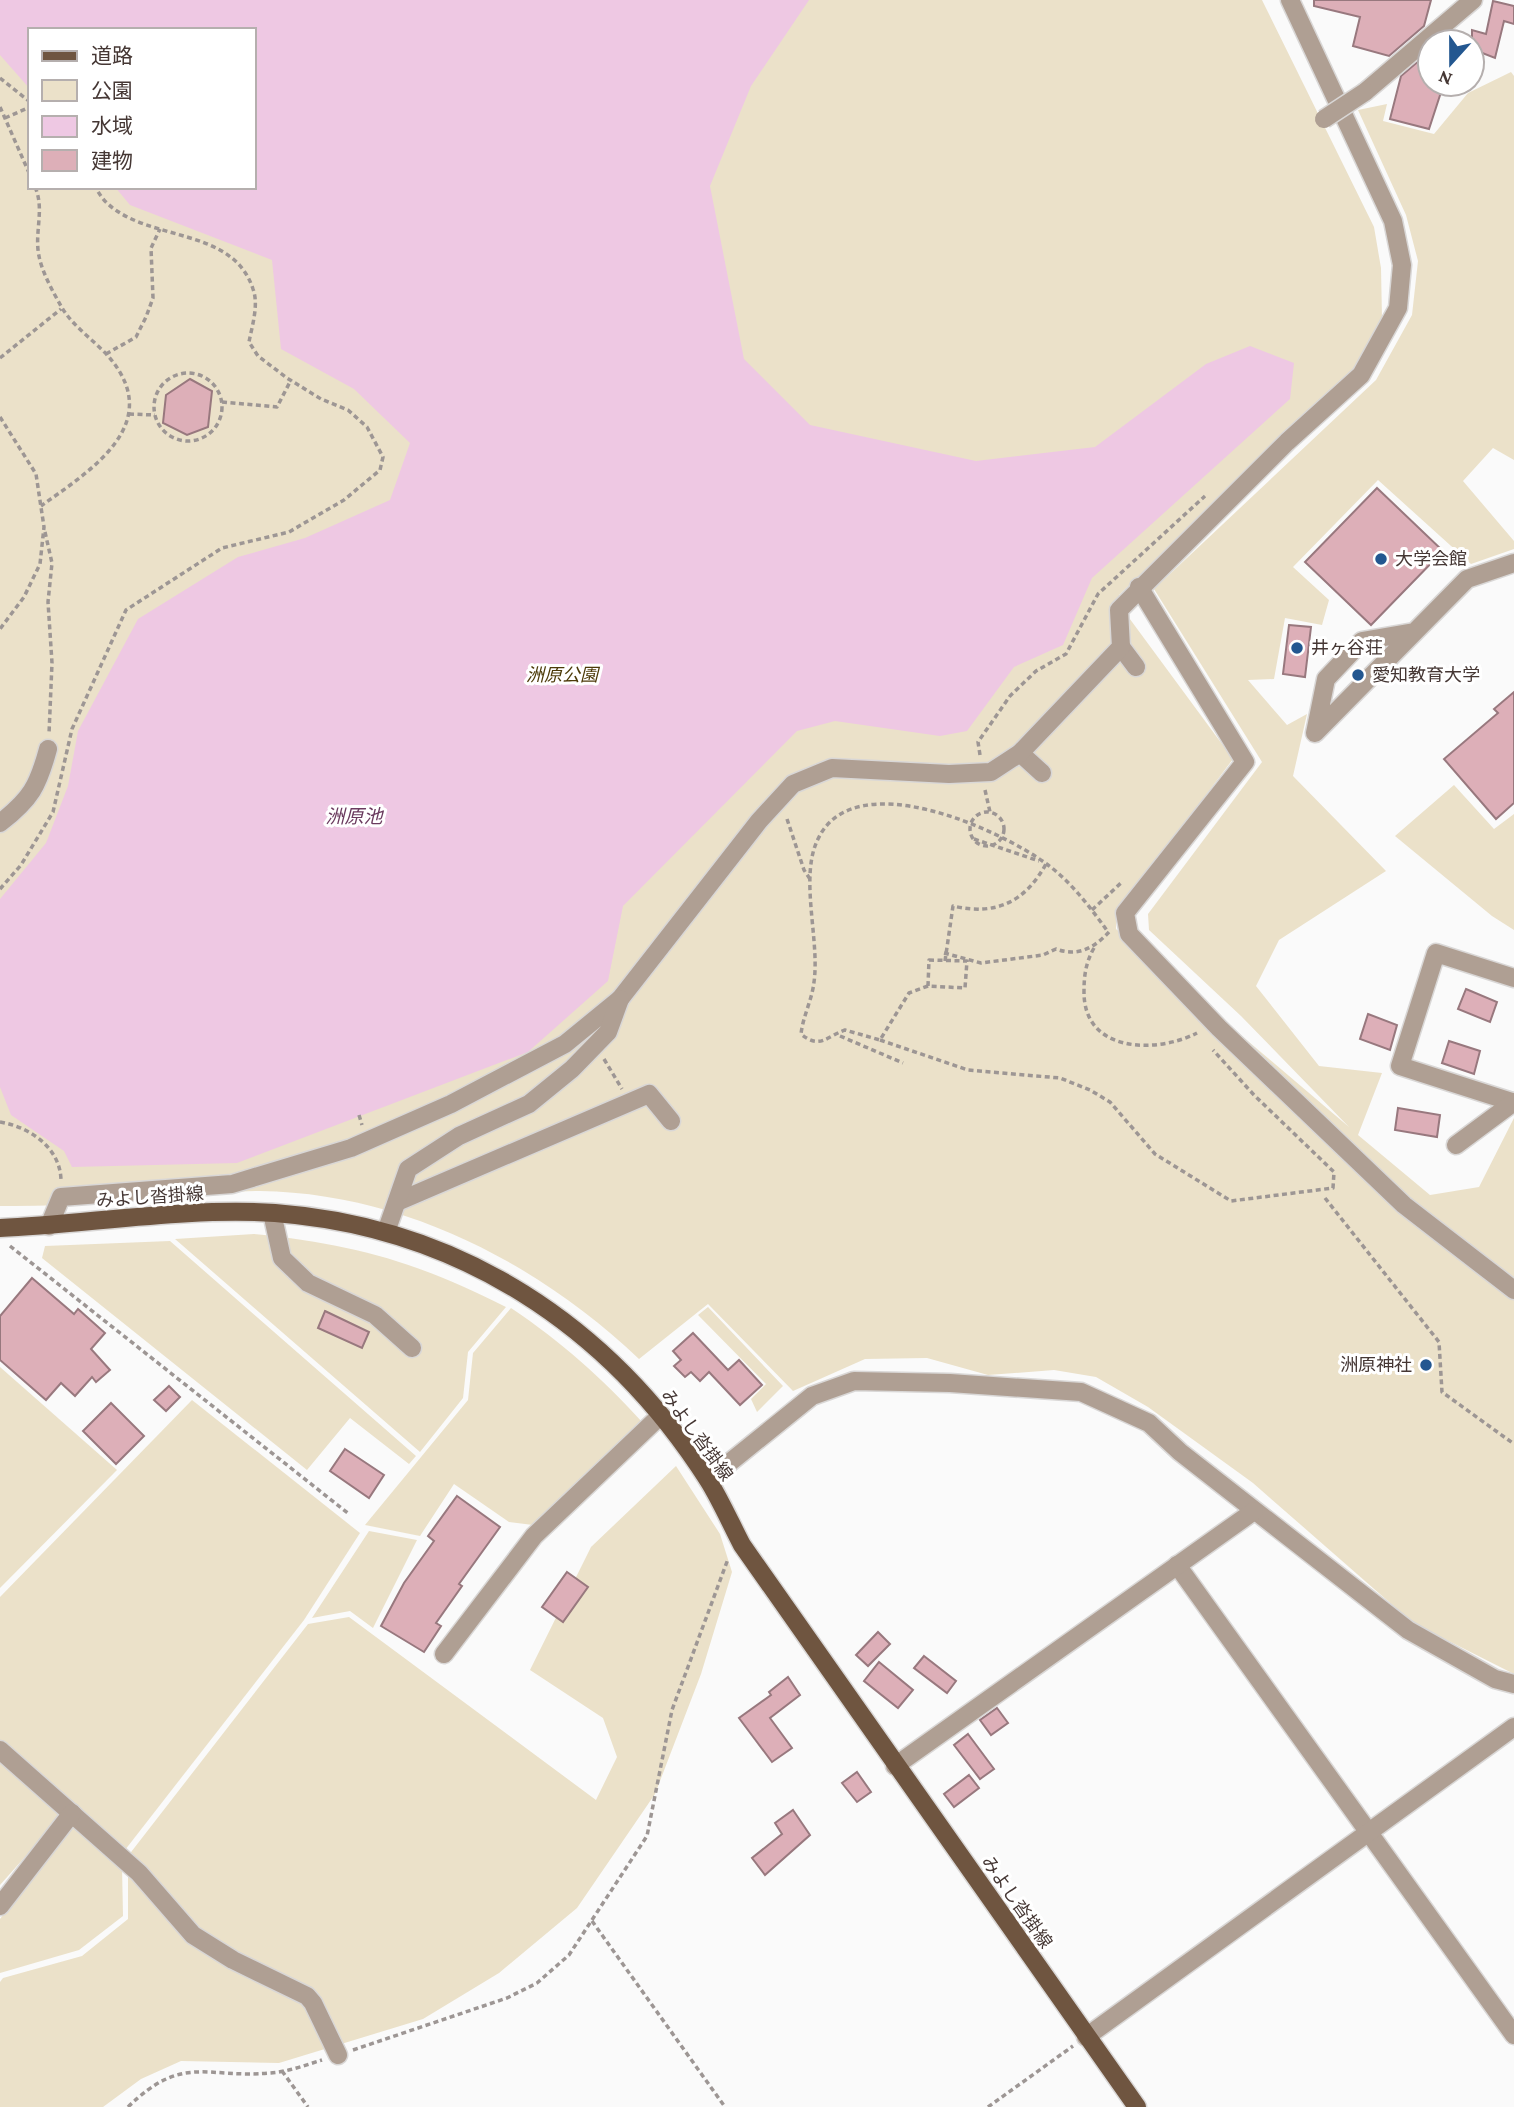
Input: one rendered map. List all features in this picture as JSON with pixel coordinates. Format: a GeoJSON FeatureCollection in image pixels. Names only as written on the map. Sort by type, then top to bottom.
{"type":"FeatureCollection","features":[{"type":"Feature","properties":{"kind":"main road","name":"みよし沓掛線"},"geometry":{"type":"LineString","coordinates":[[4,1236],[49,1226],[206,1213],[272,1213],[335,1220],[386,1232],[467,1262],[553,1312],[591,1341],[660,1416],[708,1480],[742,1545],[1137,2107]]}},
{"type":"Feature","properties":{"kind":"street"},"geometry":{"type":"LineString","coordinates":[[1136,667],[1121,647],[1119,610],[1139,587],[1287,442],[1362,375],[1398,309],[1402,265],[1393,221],[1290,0]]}},
{"type":"Feature","properties":{"kind":"street"},"geometry":{"type":"LineString","coordinates":[[1324,119],[1365,92],[1473,0]]}},
{"type":"Feature","properties":{"kind":"street"},"geometry":{"type":"LineString","coordinates":[[1414,632],[1362,641],[1326,679],[1315,733],[1467,579],[1514,563]]}},
{"type":"Feature","properties":{"kind":"street"},"geometry":{"type":"LineString","coordinates":[[1139,587],[1245,762],[1125,913],[1129,934],[1219,1028],[1404,1205],[1514,1290]]}},
{"type":"Feature","properties":{"kind":"street"},"geometry":{"type":"LineString","coordinates":[[49,1226],[61,1197],[232,1184],[351,1148],[451,1104],[565,1044],[620,999],[793,784],[832,768],[948,774],[991,772],[1020,753],[1121,647]]}},
{"type":"Feature","properties":{"kind":"street"},"geometry":{"type":"LineString","coordinates":[[0,822],[23,805],[39,783],[48,749]]}},
{"type":"Feature","properties":{"kind":"street"},"geometry":{"type":"LineString","coordinates":[[1020,753],[1042,773]]}},
{"type":"Feature","properties":{"kind":"street"},"geometry":{"type":"LineString","coordinates":[[1513,1102],[1399,1066],[1436,953],[1514,978]]}},
{"type":"Feature","properties":{"kind":"street"},"geometry":{"type":"LineString","coordinates":[[386,1232],[408,1169],[459,1136],[529,1104],[572,1069],[608,1032],[620,999]]}},
{"type":"Feature","properties":{"kind":"street"},"geometry":{"type":"LineString","coordinates":[[397,1202],[649,1094],[671,1121]]}},
{"type":"Feature","properties":{"kind":"street"},"geometry":{"type":"LineString","coordinates":[[1455,1145],[1513,1102]]}},
{"type":"Feature","properties":{"kind":"street"},"geometry":{"type":"LineString","coordinates":[[272,1213],[282,1258],[308,1283],[375,1315],[412,1348]]}},
{"type":"Feature","properties":{"kind":"street"},"geometry":{"type":"LineString","coordinates":[[708,1480],[812,1396],[854,1381],[950,1383],[1081,1392],[1113,1404],[1149,1423],[1254,1511],[1408,1630],[1495,1679],[1514,1684]]}},
{"type":"Feature","properties":{"kind":"street"},"geometry":{"type":"LineString","coordinates":[[444,1654],[534,1536],[660,1416]]}},
{"type":"Feature","properties":{"kind":"street"},"geometry":{"type":"LineString","coordinates":[[895,1766],[1254,1511]]}},
{"type":"Feature","properties":{"kind":"street"},"geometry":{"type":"LineString","coordinates":[[1177,1565],[1514,2035]]}},
{"type":"Feature","properties":{"kind":"street"},"geometry":{"type":"LineString","coordinates":[[1086,2036],[1514,1727]]}},
{"type":"Feature","properties":{"kind":"street"},"geometry":{"type":"LineString","coordinates":[[0,1750],[160,1894],[193,1935],[233,1960],[307,1996],[338,2055]]}},
{"type":"Feature","properties":{"kind":"street"},"geometry":{"type":"LineString","coordinates":[[0,1906],[72,1813]]}},
{"type":"Feature","properties":{"kind":"path"},"geometry":{"type":"LineString","coordinates":[[0,78],[28,102]]}},
{"type":"Feature","properties":{"kind":"path"},"geometry":{"type":"LineString","coordinates":[[5,118],[28,105]]}},
{"type":"Feature","properties":{"kind":"path"},"geometry":{"type":"LineString","coordinates":[[0,107],[28,170]]}},
{"type":"Feature","properties":{"kind":"path"},"geometry":{"type":"LineString","coordinates":[[36,189],[40,197],[39,256],[62,308],[123,375],[129,393],[128,414],[114,446],[85,474],[41,506]]}},
{"type":"Feature","properties":{"kind":"path"},"geometry":{"type":"LineString","coordinates":[[0,889],[20,865],[53,812],[72,729],[125,610],[222,548],[289,533],[344,500],[380,470],[383,457],[367,427],[348,410],[321,399],[258,356],[249,342],[255,312],[254,289],[242,268],[222,249],[123,214],[107,204],[96,189]]}},
{"type":"Feature","properties":{"kind":"path"},"geometry":{"type":"LineString","coordinates":[[106,354],[136,337],[146,317],[153,298],[151,248],[160,229]]}},
{"type":"Feature","properties":{"kind":"path"},"geometry":{"type":"LineString","coordinates":[[0,358],[62,308]]}},
{"type":"Feature","properties":{"kind":"path"},"geometry":{"type":"LineString","coordinates":[[184,374],[206,378],[214,386],[222,402],[221,417],[216,427],[198,440],[176,439],[166,433],[155,415],[158,392],[173,377],[184,374]]}},
{"type":"Feature","properties":{"kind":"path"},"geometry":{"type":"LineString","coordinates":[[222,402],[277,407],[291,380]]}},
{"type":"Feature","properties":{"kind":"path"},"geometry":{"type":"LineString","coordinates":[[128,414],[155,415]]}},
{"type":"Feature","properties":{"kind":"path"},"geometry":{"type":"LineString","coordinates":[[0,417],[36,474],[52,563],[48,602],[52,709],[48,749]]}},
{"type":"Feature","properties":{"kind":"path"},"geometry":{"type":"LineString","coordinates":[[0,629],[24,597],[40,564],[44,527]]}},
{"type":"Feature","properties":{"kind":"path"},"geometry":{"type":"LineString","coordinates":[[777,802],[796,840],[804,870],[812,881]]}},
{"type":"Feature","properties":{"kind":"path"},"geometry":{"type":"LineString","coordinates":[[1116,940],[1092,910],[1047,864],[1003,837],[922,808],[856,805],[838,814],[817,840],[812,881],[815,981],[801,1034],[809,1041],[821,1043],[845,1030],[968,1070],[1060,1077],[1110,1101],[1155,1154],[1231,1201],[1333,1188],[1334,1172],[1254,1095],[1189,1023]]}},
{"type":"Feature","properties":{"kind":"path"},"geometry":{"type":"LineString","coordinates":[[985,812],[1000,817],[1005,827],[999,842],[983,845],[974,839],[970,828],[974,817],[985,812]]}},
{"type":"Feature","properties":{"kind":"path"},"geometry":{"type":"LineString","coordinates":[[974,839],[1047,864]]}},
{"type":"Feature","properties":{"kind":"path"},"geometry":{"type":"LineString","coordinates":[[946,961],[944,953],[953,906],[981,911],[996,910],[1017,898],[1047,864]]}},
{"type":"Feature","properties":{"kind":"path"},"geometry":{"type":"LineString","coordinates":[[1092,910],[1122,882]]}},
{"type":"Feature","properties":{"kind":"path"},"geometry":{"type":"LineString","coordinates":[[1109,932],[1094,948],[1084,975],[1083,1004],[1100,1032],[1122,1043],[1164,1046],[1197,1032]]}},
{"type":"Feature","properties":{"kind":"path"},"geometry":{"type":"LineString","coordinates":[[944,953],[981,964],[1043,956],[1056,949],[1066,953],[1094,948]]}},
{"type":"Feature","properties":{"kind":"path"},"geometry":{"type":"LineString","coordinates":[[880,1040],[909,993],[928,986],[965,988],[967,961],[929,960],[928,986]]}},
{"type":"Feature","properties":{"kind":"path"},"geometry":{"type":"LineString","coordinates":[[840,1036],[903,1063]]}},
{"type":"Feature","properties":{"kind":"path"},"geometry":{"type":"LineString","coordinates":[[595,1046],[630,1102]]}},
{"type":"Feature","properties":{"kind":"path"},"geometry":{"type":"LineString","coordinates":[[0,1122],[14,1125],[50,1148],[61,1165],[61,1197]]}},
{"type":"Feature","properties":{"kind":"path"},"geometry":{"type":"LineString","coordinates":[[1325,1198],[1439,1342],[1442,1392],[1514,1444]]}},
{"type":"Feature","properties":{"kind":"path"},"geometry":{"type":"LineString","coordinates":[[4,1236],[349,1514]]}},
{"type":"Feature","properties":{"kind":"path"},"geometry":{"type":"LineString","coordinates":[[128,2107],[158,2083],[191,2071],[269,2074],[464,2015],[537,1983],[569,1955],[647,1836],[672,1710],[730,1556],[742,1545]]}},
{"type":"Feature","properties":{"kind":"path"},"geometry":{"type":"LineString","coordinates":[[592,1922],[725,2107]]}},
{"type":"Feature","properties":{"kind":"path"},"geometry":{"type":"LineString","coordinates":[[988,2107],[1086,2036]]}},
{"type":"Feature","properties":{"kind":"path"},"geometry":{"type":"LineString","coordinates":[[282,2071],[308,2107]]}},
{"type":"Feature","properties":{"kind":"green space","name":"洲原公園"},"geometry":{"type":"Polygon","coordinates":[[[0,0],[1262,0],[1374,227],[1381,268],[1382,319],[1352,372],[1119,595],[1124,611],[1233,759],[1116,914],[1116,929],[1349,1127],[1241,1016],[1149,930],[1148,914],[1262,762],[1154,589],[1376,380],[1412,315],[1418,261],[1406,215],[1358,110],[1387,104],[1383,121],[1434,134],[1464,98],[1486,98],[1486,84],[1511,72],[1514,76],[1514,460],[1493,448],[1463,481],[1514,541],[1514,549],[1471,564],[1378,480],[1293,567],[1329,600],[1322,625],[1285,618],[1274,679],[1248,680],[1287,725],[1307,714],[1293,776],[1386,871],[1279,940],[1256,986],[1319,1066],[1382,1073],[1358,1135],[1430,1195],[1479,1187],[1514,1118],[1514,1674],[1413,1623],[1253,1483],[1148,1407],[1096,1377],[1054,1370],[988,1375],[927,1358],[865,1359],[793,1391],[708,1304],[639,1359],[600,1324],[512,1264],[465,1240],[416,1220],[365,1205],[313,1195],[260,1191],[93,1203],[0,1206],[0,0]]]}},
{"type":"Feature","properties":{"kind":"green space"},"geometry":{"type":"Polygon","coordinates":[[[1454,785],[1494,829],[1514,814],[1514,930],[1492,916],[1395,836],[1454,785]]]}},
{"type":"Feature","properties":{"kind":"green space"},"geometry":{"type":"Polygon","coordinates":[[[254,1234],[323,1243],[384,1257],[443,1278],[506,1307],[468,1352],[463,1398],[420,1452],[175,1239],[254,1234]]]}},
{"type":"Feature","properties":{"kind":"green space"},"geometry":{"type":"Polygon","coordinates":[[[170,1241],[416,1456],[409,1464],[350,1418],[307,1470],[42,1258],[45,1246],[170,1241]]]}},
{"type":"Feature","properties":{"kind":"green space"},"geometry":{"type":"Polygon","coordinates":[[[708,1307],[783,1386],[757,1412],[751,1399],[766,1384],[698,1315],[708,1307]]]}},
{"type":"Feature","properties":{"kind":"green space"},"geometry":{"type":"Polygon","coordinates":[[[511,1308],[581,1361],[643,1423],[533,1525],[509,1522],[454,1484],[420,1536],[365,1525],[468,1400],[473,1353],[511,1308]]]}},
{"type":"Feature","properties":{"kind":"green space"},"geometry":{"type":"Polygon","coordinates":[[[0,1367],[117,1470],[0,1588],[0,1367]]]}},
{"type":"Feature","properties":{"kind":"green space"},"geometry":{"type":"Polygon","coordinates":[[[192,1400],[360,1533],[304,1620],[125,1850],[0,1740],[0,1597],[192,1400]]]}},
{"type":"Feature","properties":{"kind":"green space"},"geometry":{"type":"Polygon","coordinates":[[[676,1466],[720,1534],[732,1572],[701,1674],[655,1794],[577,1908],[499,1973],[423,2019],[279,2063],[181,2061],[141,2079],[103,2107],[0,2107],[0,1982],[3,1978],[82,1956],[128,1919],[128,1856],[308,1624],[349,1617],[596,1800],[617,1757],[603,1718],[530,1670],[591,1547],[676,1466]]]}},
{"type":"Feature","properties":{"kind":"green space"},"geometry":{"type":"Polygon","coordinates":[[[369,1531],[417,1540],[373,1628],[350,1611],[312,1618],[369,1531]]]}},
{"type":"Feature","properties":{"kind":"green space"},"geometry":{"type":"Polygon","coordinates":[[[0,1760],[64,1813],[0,1885],[0,1760]]]}},
{"type":"Feature","properties":{"kind":"green space"},"geometry":{"type":"Polygon","coordinates":[[[73,1824],[122,1866],[123,1916],[79,1950],[0,1973],[0,1919],[73,1824]]]}},
{"type":"Feature","properties":{"kind":"water","name":"洲原池"},"geometry":{"type":"Polygon","coordinates":[[[0,0],[809,0],[751,86],[710,186],[744,359],[810,425],[976,461],[1095,447],[1206,364],[1250,346],[1294,363],[1290,399],[1092,578],[1063,645],[1014,667],[967,731],[940,736],[835,721],[797,731],[623,906],[608,981],[528,1052],[237,1163],[72,1167],[64,1151],[11,1115],[0,1087],[0,899],[46,843],[68,786],[78,731],[138,619],[238,557],[305,538],[390,500],[410,443],[354,389],[281,349],[272,260],[130,205],[117,189],[256,189],[256,28],[28,28],[28,87],[0,55],[0,0]]]}},
{"type":"Feature","properties":{"kind":"building"},"geometry":{"type":"Polygon","coordinates":[[[1314,0],[1431,0],[1424,26],[1416,28],[1416,33],[1389,56],[1353,46],[1360,17],[1314,6],[1314,0]]]}},
{"type":"Feature","properties":{"kind":"building"},"geometry":{"type":"Polygon","coordinates":[[[1493,1],[1514,6],[1514,24],[1504,21],[1495,58],[1486,54],[1486,34],[1493,1]]]}},
{"type":"Feature","properties":{"kind":"building"},"geometry":{"type":"Polygon","coordinates":[[[1416,63],[1416,98],[1439,98],[1429,129],[1390,119],[1401,76],[1416,63]]]}},
{"type":"Feature","properties":{"kind":"building"},"geometry":{"type":"Polygon","coordinates":[[[190,379],[212,391],[208,427],[187,435],[163,423],[166,395],[190,379]]]}},
{"type":"Feature","properties":{"kind":"building"},"geometry":{"type":"Polygon","coordinates":[[[1377,488],[1443,551],[1371,625],[1305,562],[1377,488]]]}},
{"type":"Feature","properties":{"kind":"building"},"geometry":{"type":"Polygon","coordinates":[[[1289,625],[1311,627],[1305,677],[1283,674],[1289,625]]]}},
{"type":"Feature","properties":{"kind":"building"},"geometry":{"type":"Polygon","coordinates":[[[1514,692],[1514,803],[1496,819],[1444,759],[1498,713],[1494,709],[1514,692]]]}},
{"type":"Feature","properties":{"kind":"building"},"geometry":{"type":"Polygon","coordinates":[[[1466,989],[1497,1002],[1490,1022],[1458,1009],[1466,989]]]}},
{"type":"Feature","properties":{"kind":"building"},"geometry":{"type":"Polygon","coordinates":[[[1368,1014],[1397,1025],[1390,1050],[1360,1039],[1368,1014]]]}},
{"type":"Feature","properties":{"kind":"building"},"geometry":{"type":"Polygon","coordinates":[[[1449,1041],[1480,1051],[1474,1074],[1442,1063],[1449,1041]]]}},
{"type":"Feature","properties":{"kind":"building"},"geometry":{"type":"Polygon","coordinates":[[[1398,1108],[1440,1115],[1437,1137],[1395,1130],[1398,1108]]]}},
{"type":"Feature","properties":{"kind":"building"},"geometry":{"type":"Polygon","coordinates":[[[32,1278],[74,1314],[78,1309],[105,1333],[91,1349],[110,1370],[96,1382],[92,1377],[75,1396],[61,1383],[46,1400],[0,1360],[0,1316],[32,1278]]]}},
{"type":"Feature","properties":{"kind":"building"},"geometry":{"type":"Polygon","coordinates":[[[325,1311],[369,1332],[362,1348],[318,1328],[325,1311]]]}},
{"type":"Feature","properties":{"kind":"building"},"geometry":{"type":"Polygon","coordinates":[[[693,1333],[728,1370],[739,1360],[762,1385],[740,1405],[709,1372],[700,1381],[691,1372],[685,1377],[674,1366],[681,1360],[673,1351],[693,1333]]]}},
{"type":"Feature","properties":{"kind":"building"},"geometry":{"type":"Polygon","coordinates":[[[169,1386],[180,1397],[166,1411],[154,1400],[169,1386]]]}},
{"type":"Feature","properties":{"kind":"building"},"geometry":{"type":"Polygon","coordinates":[[[111,1403],[144,1436],[116,1464],[83,1431],[111,1403]]]}},
{"type":"Feature","properties":{"kind":"building"},"geometry":{"type":"Polygon","coordinates":[[[345,1449],[384,1475],[369,1498],[330,1471],[345,1449]]]}},
{"type":"Feature","properties":{"kind":"building"},"geometry":{"type":"Polygon","coordinates":[[[457,1496],[500,1527],[459,1584],[462,1586],[436,1623],[441,1626],[424,1652],[381,1626],[404,1583],[434,1541],[428,1536],[457,1496]]]}},
{"type":"Feature","properties":{"kind":"building"},"geometry":{"type":"Polygon","coordinates":[[[567,1572],[588,1587],[563,1622],[542,1607],[567,1572]]]}},
{"type":"Feature","properties":{"kind":"building"},"geometry":{"type":"Polygon","coordinates":[[[878,1632],[890,1644],[868,1666],[856,1655],[878,1632]]]}},
{"type":"Feature","properties":{"kind":"building"},"geometry":{"type":"Polygon","coordinates":[[[924,1656],[956,1681],[947,1693],[914,1668],[924,1656]]]}},
{"type":"Feature","properties":{"kind":"building"},"geometry":{"type":"Polygon","coordinates":[[[879,1662],[913,1690],[898,1708],[864,1681],[879,1662]]]}},
{"type":"Feature","properties":{"kind":"building"},"geometry":{"type":"Polygon","coordinates":[[[788,1677],[800,1695],[770,1718],[792,1748],[772,1762],[739,1718],[771,1695],[769,1692],[788,1677]]]}},
{"type":"Feature","properties":{"kind":"building"},"geometry":{"type":"Polygon","coordinates":[[[997,1708],[1008,1723],[991,1735],[980,1720],[997,1708]]]}},
{"type":"Feature","properties":{"kind":"building"},"geometry":{"type":"Polygon","coordinates":[[[968,1734],[994,1769],[980,1779],[954,1745],[968,1734]]]}},
{"type":"Feature","properties":{"kind":"building"},"geometry":{"type":"Polygon","coordinates":[[[857,1772],[871,1792],[857,1802],[842,1783],[857,1772]]]}},
{"type":"Feature","properties":{"kind":"building"},"geometry":{"type":"Polygon","coordinates":[[[969,1775],[979,1788],[954,1807],[944,1794],[969,1775]]]}},
{"type":"Feature","properties":{"kind":"building"},"geometry":{"type":"Polygon","coordinates":[[[793,1810],[810,1835],[765,1875],[752,1858],[782,1834],[775,1823],[793,1810]]]}},
{"type":"Feature","properties":{"kind":"place","name":"大学会館"},"geometry":{"type":"Point","coordinates":[1381,559]}},
{"type":"Feature","properties":{"kind":"place","name":"井ヶ谷荘"},"geometry":{"type":"Point","coordinates":[1297,648]}},
{"type":"Feature","properties":{"kind":"place","name":"愛知教育大学"},"geometry":{"type":"Point","coordinates":[1358,675]}},
{"type":"Feature","properties":{"kind":"place","name":"洲原神社"},"geometry":{"type":"Point","coordinates":[1426,1365]}}]}
